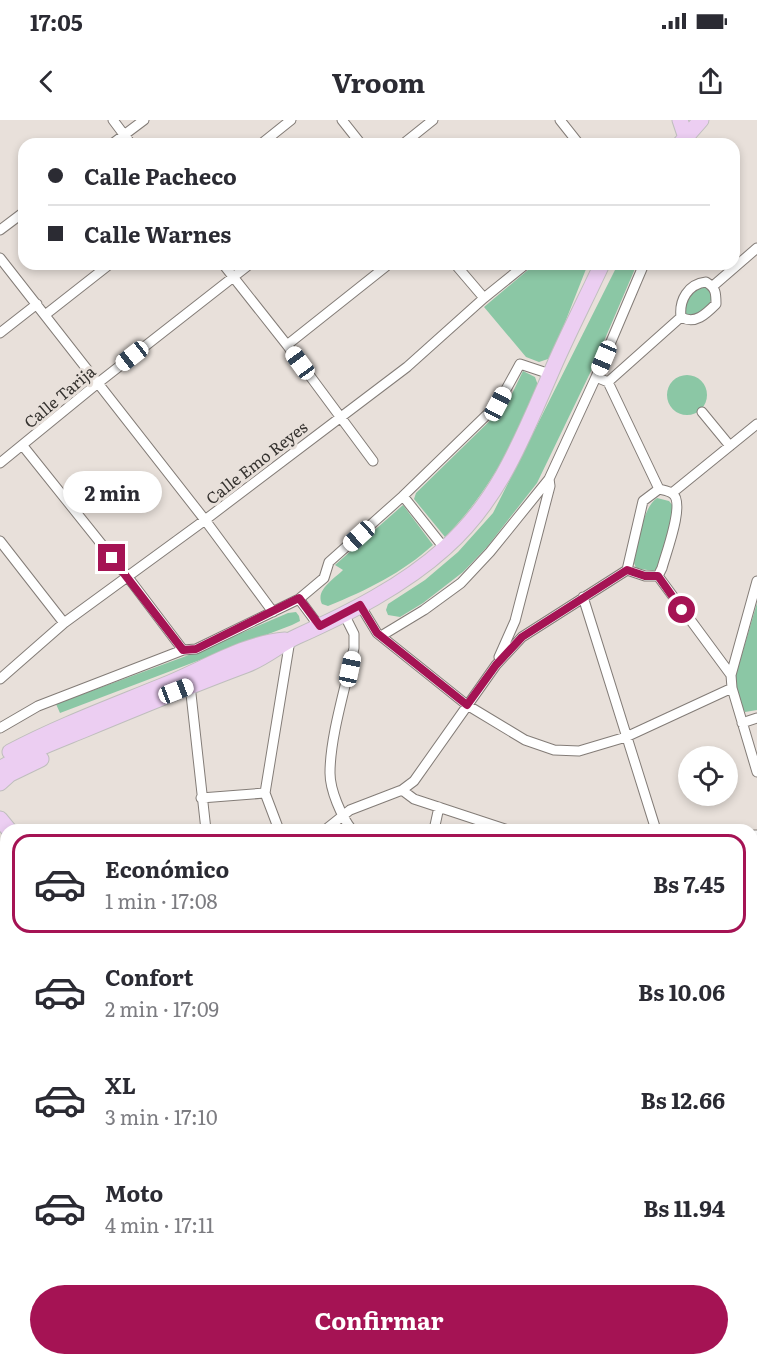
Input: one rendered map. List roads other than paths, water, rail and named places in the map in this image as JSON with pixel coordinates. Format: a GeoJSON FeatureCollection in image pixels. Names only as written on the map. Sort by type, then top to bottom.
{"type":"FeatureCollection","features":[{"type":"Feature","properties":{"kind":"main road"},"geometry":{"type":"LineString","coordinates":[[680,120],[684,138]]}},
{"type":"Feature","properties":{"kind":"main road"},"geometry":{"type":"LineString","coordinates":[[688,138],[700,120]]}},
{"type":"Feature","properties":{"kind":"main road"},"geometry":{"type":"LineString","coordinates":[[0,783],[10,774],[180,689],[344,614],[407,578],[445,549],[470,523],[496,490],[527,429],[599,270]]}},
{"type":"Feature","properties":{"kind":"main road"},"geometry":{"type":"LineString","coordinates":[[0,746],[73,713],[221,655],[246,658]]}},
{"type":"Feature","properties":{"kind":"main road"},"geometry":{"type":"LineString","coordinates":[[0,770],[28,754],[246,658]]}},
{"type":"Feature","properties":{"kind":"main road"},"geometry":{"type":"LineString","coordinates":[[0,758],[33,740],[180,689]]}},
{"type":"Feature","properties":{"kind":"street"},"geometry":{"type":"LineString","coordinates":[[113,120],[126,138]]}},
{"type":"Feature","properties":{"kind":"street"},"geometry":{"type":"LineString","coordinates":[[120,138],[144,120]]}},
{"type":"Feature","properties":{"kind":"street"},"geometry":{"type":"LineString","coordinates":[[268,138],[291,120]]}},
{"type":"Feature","properties":{"kind":"street"},"geometry":{"type":"LineString","coordinates":[[342,120],[356,138]]}},
{"type":"Feature","properties":{"kind":"street"},"geometry":{"type":"LineString","coordinates":[[410,138],[433,120]]}},
{"type":"Feature","properties":{"kind":"street"},"geometry":{"type":"LineString","coordinates":[[560,120],[574,138]]}},
{"type":"Feature","properties":{"kind":"street"},"geometry":{"type":"LineString","coordinates":[[0,230],[18,216]]}},
{"type":"Feature","properties":{"kind":"street"},"geometry":{"type":"LineString","coordinates":[[740,263],[757,248]]}},
{"type":"Feature","properties":{"kind":"street"},"geometry":{"type":"LineString","coordinates":[[0,258],[205,520],[273,612]]}},
{"type":"Feature","properties":{"kind":"street"},"geometry":{"type":"LineString","coordinates":[[45,315],[102,270]]}},
{"type":"Feature","properties":{"kind":"street"},"geometry":{"type":"LineString","coordinates":[[227,270],[287,345],[373,461]]}},
{"type":"Feature","properties":{"kind":"street","name":"Calle Tarija"},"geometry":{"type":"LineString","coordinates":[[0,463],[98,382],[243,270]]}},
{"type":"Feature","properties":{"kind":"street"},"geometry":{"type":"LineString","coordinates":[[287,345],[381,270]]}},
{"type":"Feature","properties":{"kind":"street"},"geometry":{"type":"LineString","coordinates":[[460,270],[484,298]]}},
{"type":"Feature","properties":{"kind":"street","name":"Calle Emo Reyes"},"geometry":{"type":"LineString","coordinates":[[2,675],[64,623],[407,367],[519,270]]}},
{"type":"Feature","properties":{"kind":"street"},"geometry":{"type":"LineString","coordinates":[[381,636],[424,610],[461,583],[490,552],[549,479],[641,270]]}},
{"type":"Feature","properties":{"kind":"street"},"geometry":{"type":"LineString","coordinates":[[714,286],[732,270]]}},
{"type":"Feature","properties":{"kind":"street"},"geometry":{"type":"LineString","coordinates":[[608,382],[681,317],[681,303],[688,291],[697,283],[706,282],[714,286],[716,304],[694,321],[687,321],[681,317]]}},
{"type":"Feature","properties":{"kind":"street"},"geometry":{"type":"LineString","coordinates":[[0,333],[37,304]]}},
{"type":"Feature","properties":{"kind":"street"},"geometry":{"type":"LineString","coordinates":[[0,728],[38,706],[183,650],[196,649],[299,598],[324,578],[329,562],[403,496],[498,404],[520,364],[550,374]]}},
{"type":"Feature","properties":{"kind":"street"},"geometry":{"type":"LineString","coordinates":[[596,377],[608,382],[659,489],[672,493],[677,501],[677,511],[658,576]]}},
{"type":"Feature","properties":{"kind":"street"},"geometry":{"type":"LineString","coordinates":[[702,412],[730,446]]}},
{"type":"Feature","properties":{"kind":"street"},"geometry":{"type":"LineString","coordinates":[[672,493],[757,424]]}},
{"type":"Feature","properties":{"kind":"street"},"geometry":{"type":"LineString","coordinates":[[22,446],[127,576],[183,650]]}},
{"type":"Feature","properties":{"kind":"street"},"geometry":{"type":"LineString","coordinates":[[496,665],[515,621],[550,486],[549,479]]}},
{"type":"Feature","properties":{"kind":"street"},"geometry":{"type":"LineString","coordinates":[[333,824],[350,810],[402,790],[414,781],[496,665],[522,637],[627,570],[643,501],[659,489]]}},
{"type":"Feature","properties":{"kind":"street"},"geometry":{"type":"LineString","coordinates":[[403,496],[445,549]]}},
{"type":"Feature","properties":{"kind":"street"},"geometry":{"type":"LineString","coordinates":[[0,541],[64,623]]}},
{"type":"Feature","properties":{"kind":"street"},"geometry":{"type":"LineString","coordinates":[[627,570],[645,576],[658,576]]}},
{"type":"Feature","properties":{"kind":"street"},"geometry":{"type":"LineString","coordinates":[[658,576],[730,675]]}},
{"type":"Feature","properties":{"kind":"street"},"geometry":{"type":"LineString","coordinates":[[757,583],[730,675],[757,772]]}},
{"type":"Feature","properties":{"kind":"street"},"geometry":{"type":"LineString","coordinates":[[583,597],[655,824]]}},
{"type":"Feature","properties":{"kind":"street"},"geometry":{"type":"LineString","coordinates":[[299,598],[320,626]]}},
{"type":"Feature","properties":{"kind":"street"},"geometry":{"type":"LineString","coordinates":[[360,605],[370,624],[381,636],[467,705],[525,740],[554,750],[579,751],[626,737],[732,688]]}},
{"type":"Feature","properties":{"kind":"street"},"geometry":{"type":"LineString","coordinates":[[344,614],[354,634],[354,648],[332,750],[330,776],[342,817],[347,824]]}},
{"type":"Feature","properties":{"kind":"street"},"geometry":{"type":"LineString","coordinates":[[277,824],[265,793],[290,640]]}},
{"type":"Feature","properties":{"kind":"street"},"geometry":{"type":"LineString","coordinates":[[180,689],[205,824]]}},
{"type":"Feature","properties":{"kind":"street"},"geometry":{"type":"LineString","coordinates":[[742,723],[757,717]]}},
{"type":"Feature","properties":{"kind":"street"},"geometry":{"type":"LineString","coordinates":[[402,790],[414,799],[490,824]]}},
{"type":"Feature","properties":{"kind":"street"},"geometry":{"type":"LineString","coordinates":[[201,798],[265,793]]}},
{"type":"Feature","properties":{"kind":"street"},"geometry":{"type":"LineString","coordinates":[[435,824],[439,807]]}}]}
